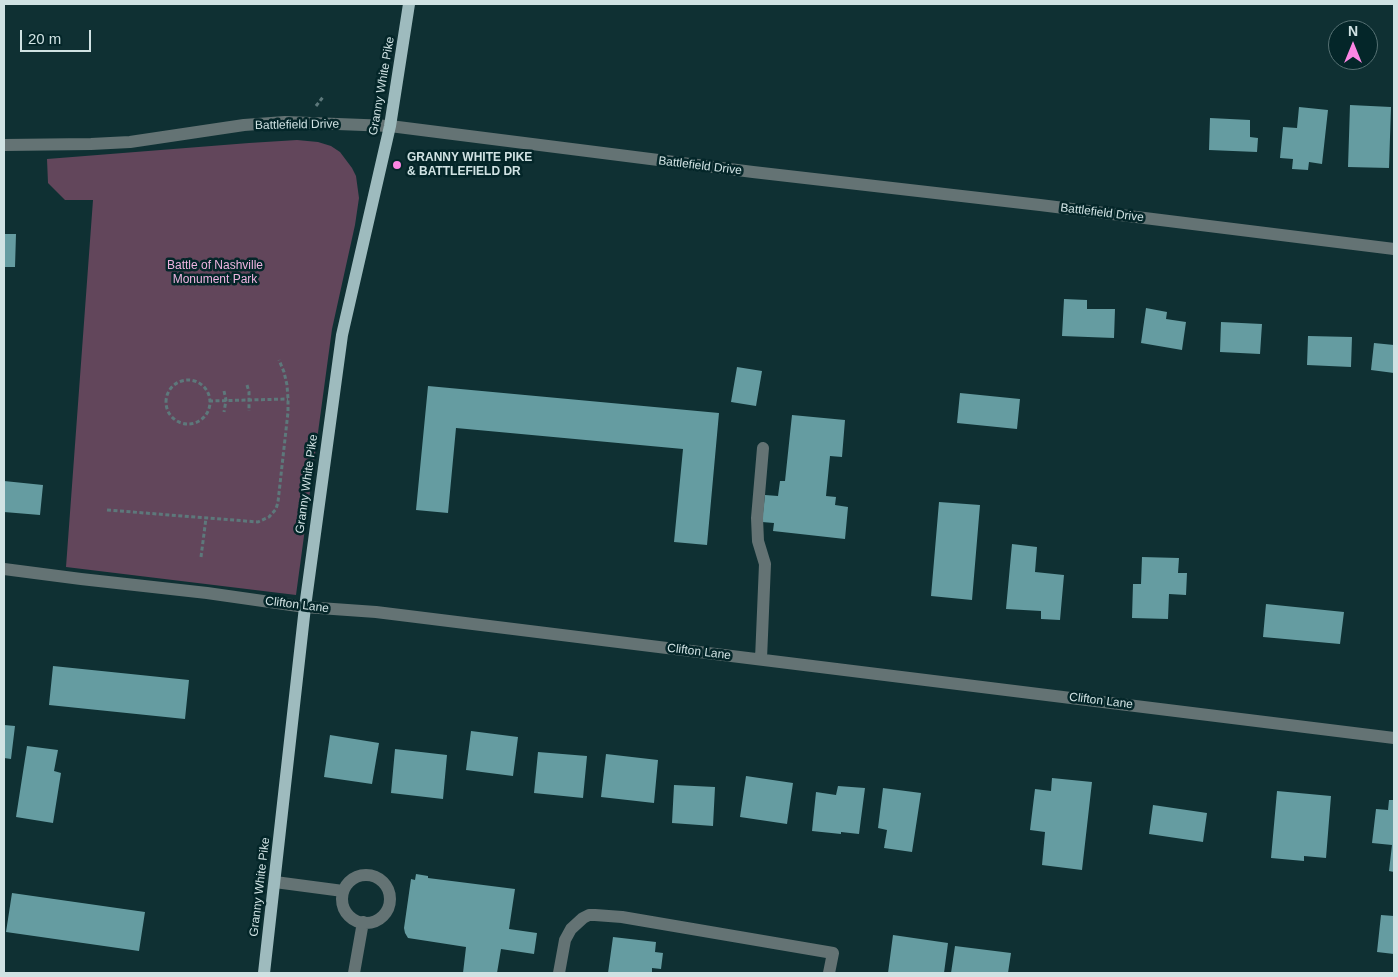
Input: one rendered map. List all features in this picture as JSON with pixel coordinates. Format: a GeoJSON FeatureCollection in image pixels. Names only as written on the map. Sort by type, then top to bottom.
{"type":"FeatureCollection","features":[{"type":"Feature","properties":{"kind":"main road","name":"Granny White Pike"},"geometry":{"type":"LineString","coordinates":[[264,973],[305,608],[342,335],[390,126],[409,4]]}},
{"type":"Feature","properties":{"kind":"street","name":"Battlefield Drive"},"geometry":{"type":"LineString","coordinates":[[4,145],[130,142],[244,125],[285,122],[390,126],[753,172],[1394,249]]}},
{"type":"Feature","properties":{"kind":"street"},"geometry":{"type":"LineString","coordinates":[[761,660],[766,564],[758,540],[758,518],[763,448]]}},
{"type":"Feature","properties":{"kind":"street","name":"Clifton Lane"},"geometry":{"type":"LineString","coordinates":[[4,569],[207,592],[305,608],[376,612],[1394,738]]}},
{"type":"Feature","properties":{"kind":"street"},"geometry":{"type":"LineString","coordinates":[[371,875],[379,878],[387,887],[390,899],[389,906],[386,913],[374,921],[363,922],[353,919],[345,910],[342,898],[343,891],[351,880],[357,876],[371,875]]}},
{"type":"Feature","properties":{"kind":"street"},"geometry":{"type":"LineString","coordinates":[[275,882],[343,891]]}},
{"type":"Feature","properties":{"kind":"street"},"geometry":{"type":"LineString","coordinates":[[559,973],[565,940],[570,929],[583,918],[596,915],[833,953],[830,973]]}},
{"type":"Feature","properties":{"kind":"street"},"geometry":{"type":"LineString","coordinates":[[354,973],[363,922]]}},
{"type":"Feature","properties":{"kind":"path"},"geometry":{"type":"LineString","coordinates":[[107,510],[258,522],[266,520],[274,511],[278,502],[288,399],[284,372],[279,360]]}},
{"type":"Feature","properties":{"kind":"path"},"geometry":{"type":"LineString","coordinates":[[181,381],[191,381],[200,385],[206,390],[209,401],[206,415],[198,422],[190,424],[181,423],[174,419],[166,405],[167,394],[173,386],[181,381]]}},
{"type":"Feature","properties":{"kind":"path"},"geometry":{"type":"LineString","coordinates":[[247,385],[249,411]]}},
{"type":"Feature","properties":{"kind":"path"},"geometry":{"type":"LineString","coordinates":[[224,391],[226,400],[224,412]]}},
{"type":"Feature","properties":{"kind":"path"},"geometry":{"type":"LineString","coordinates":[[209,401],[288,399]]}},
{"type":"Feature","properties":{"kind":"path"},"geometry":{"type":"LineString","coordinates":[[201,557],[206,518]]}},
{"type":"Feature","properties":{"kind":"green space","name":"Battle of Nashville Monument Park"},"geometry":{"type":"Polygon","coordinates":[[[297,140],[318,142],[331,146],[340,152],[356,176],[359,198],[355,225],[332,329],[296,595],[66,567],[93,200],[65,200],[48,183],[47,159],[297,140]]]}},
{"type":"Feature","properties":{"kind":"building"},"geometry":{"type":"Polygon","coordinates":[[[1350,105],[1391,107],[1389,168],[1348,167],[1350,105]]]}},
{"type":"Feature","properties":{"kind":"building"},"geometry":{"type":"Polygon","coordinates":[[[1299,107],[1328,110],[1322,164],[1309,162],[1308,170],[1292,169],[1293,159],[1280,158],[1283,127],[1297,128],[1299,107]]]}},
{"type":"Feature","properties":{"kind":"building"},"geometry":{"type":"Polygon","coordinates":[[[1210,118],[1250,120],[1250,137],[1258,138],[1257,152],[1209,150],[1210,118]]]}},
{"type":"Feature","properties":{"kind":"building"},"geometry":{"type":"Polygon","coordinates":[[[4,234],[16,234],[15,267],[4,267],[4,234]]]}},
{"type":"Feature","properties":{"kind":"building"},"geometry":{"type":"Polygon","coordinates":[[[1064,299],[1087,300],[1087,309],[1115,309],[1114,338],[1062,336],[1064,299]]]}},
{"type":"Feature","properties":{"kind":"building"},"geometry":{"type":"Polygon","coordinates":[[[1146,308],[1167,312],[1166,319],[1186,322],[1182,350],[1141,343],[1146,308]]]}},
{"type":"Feature","properties":{"kind":"building"},"geometry":{"type":"Polygon","coordinates":[[[1221,322],[1262,324],[1260,354],[1220,352],[1221,322]]]}},
{"type":"Feature","properties":{"kind":"building"},"geometry":{"type":"Polygon","coordinates":[[[1308,336],[1352,337],[1351,367],[1307,365],[1308,336]]]}},
{"type":"Feature","properties":{"kind":"building"},"geometry":{"type":"Polygon","coordinates":[[[1374,343],[1394,345],[1394,373],[1371,370],[1374,343]]]}},
{"type":"Feature","properties":{"kind":"building"},"geometry":{"type":"Polygon","coordinates":[[[737,367],[762,371],[756,406],[731,402],[737,367]]]}},
{"type":"Feature","properties":{"kind":"building"},"geometry":{"type":"Polygon","coordinates":[[[428,386],[719,413],[707,545],[674,542],[683,449],[456,428],[448,513],[416,510],[428,386]]]}},
{"type":"Feature","properties":{"kind":"building"},"geometry":{"type":"Polygon","coordinates":[[[960,393],[1020,399],[1017,429],[957,423],[960,393]]]}},
{"type":"Feature","properties":{"kind":"building"},"geometry":{"type":"Polygon","coordinates":[[[792,415],[845,420],[842,457],[830,456],[826,496],[836,497],[835,505],[848,507],[845,539],[773,531],[774,523],[762,522],[765,495],[778,496],[780,481],[785,481],[792,415]]]}},
{"type":"Feature","properties":{"kind":"building"},"geometry":{"type":"Polygon","coordinates":[[[4,481],[43,485],[40,515],[4,512],[4,481]]]}},
{"type":"Feature","properties":{"kind":"building"},"geometry":{"type":"Polygon","coordinates":[[[939,502],[980,505],[972,600],[931,596],[939,502]]]}},
{"type":"Feature","properties":{"kind":"building"},"geometry":{"type":"Polygon","coordinates":[[[1012,544],[1037,547],[1035,572],[1064,575],[1060,620],[1041,619],[1041,611],[1006,609],[1012,544]]]}},
{"type":"Feature","properties":{"kind":"building"},"geometry":{"type":"Polygon","coordinates":[[[1142,557],[1179,558],[1178,573],[1187,573],[1186,595],[1169,594],[1168,619],[1132,618],[1133,584],[1141,584],[1142,557]]]}},
{"type":"Feature","properties":{"kind":"building"},"geometry":{"type":"Polygon","coordinates":[[[1266,604],[1344,612],[1340,644],[1263,637],[1266,604]]]}},
{"type":"Feature","properties":{"kind":"building"},"geometry":{"type":"Polygon","coordinates":[[[53,666],[189,680],[185,719],[49,705],[53,666]]]}},
{"type":"Feature","properties":{"kind":"building"},"geometry":{"type":"Polygon","coordinates":[[[4,725],[15,726],[11,759],[4,758],[4,725]]]}},
{"type":"Feature","properties":{"kind":"building"},"geometry":{"type":"Polygon","coordinates":[[[471,731],[518,737],[513,776],[466,770],[471,731]]]}},
{"type":"Feature","properties":{"kind":"building"},"geometry":{"type":"Polygon","coordinates":[[[330,735],[379,743],[372,784],[324,777],[330,735]]]}},
{"type":"Feature","properties":{"kind":"building"},"geometry":{"type":"Polygon","coordinates":[[[27,746],[58,750],[54,771],[61,773],[53,823],[16,817],[27,746]]]}},
{"type":"Feature","properties":{"kind":"building"},"geometry":{"type":"Polygon","coordinates":[[[395,749],[447,755],[443,799],[391,793],[395,749]]]}},
{"type":"Feature","properties":{"kind":"building"},"geometry":{"type":"Polygon","coordinates":[[[538,752],[587,756],[583,798],[534,793],[538,752]]]}},
{"type":"Feature","properties":{"kind":"building"},"geometry":{"type":"Polygon","coordinates":[[[606,754],[658,760],[654,803],[601,797],[606,754]]]}},
{"type":"Feature","properties":{"kind":"building"},"geometry":{"type":"Polygon","coordinates":[[[746,776],[793,783],[787,824],[740,817],[746,776]]]}},
{"type":"Feature","properties":{"kind":"building"},"geometry":{"type":"Polygon","coordinates":[[[1052,778],[1092,782],[1082,870],[1042,865],[1045,832],[1030,830],[1035,789],[1051,791],[1052,778]]]}},
{"type":"Feature","properties":{"kind":"building"},"geometry":{"type":"Polygon","coordinates":[[[674,785],[715,787],[713,826],[672,823],[674,785]]]}},
{"type":"Feature","properties":{"kind":"building"},"geometry":{"type":"Polygon","coordinates":[[[838,786],[865,788],[859,834],[812,831],[816,792],[836,795],[838,786]]]}},
{"type":"Feature","properties":{"kind":"building"},"geometry":{"type":"Polygon","coordinates":[[[883,788],[921,793],[912,852],[884,848],[887,830],[878,828],[883,788]]]}},
{"type":"Feature","properties":{"kind":"building"},"geometry":{"type":"Polygon","coordinates":[[[1277,791],[1331,796],[1326,858],[1304,856],[1304,861],[1271,858],[1277,791]]]}},
{"type":"Feature","properties":{"kind":"building"},"geometry":{"type":"Polygon","coordinates":[[[1389,800],[1394,800],[1394,872],[1389,871],[1392,845],[1372,843],[1376,809],[1388,810],[1389,800]]]}},
{"type":"Feature","properties":{"kind":"building"},"geometry":{"type":"Polygon","coordinates":[[[1153,805],[1207,813],[1203,842],[1149,834],[1153,805]]]}},
{"type":"Feature","properties":{"kind":"building"},"geometry":{"type":"Polygon","coordinates":[[[416,874],[428,876],[428,878],[515,889],[509,929],[537,933],[534,954],[501,949],[497,973],[463,973],[466,947],[408,938],[404,928],[411,879],[415,880],[416,874]]]}},
{"type":"Feature","properties":{"kind":"building"},"geometry":{"type":"Polygon","coordinates":[[[12,893],[145,912],[139,951],[6,932],[12,893]]]}},
{"type":"Feature","properties":{"kind":"building"},"geometry":{"type":"Polygon","coordinates":[[[1381,915],[1394,916],[1394,954],[1377,952],[1381,915]]]}},
{"type":"Feature","properties":{"kind":"building"},"geometry":{"type":"Polygon","coordinates":[[[893,935],[948,943],[944,973],[888,973],[893,935]]]}},
{"type":"Feature","properties":{"kind":"building"},"geometry":{"type":"Polygon","coordinates":[[[613,937],[656,942],[655,952],[663,953],[661,969],[652,968],[652,973],[608,973],[613,937]]]}},
{"type":"Feature","properties":{"kind":"building"},"geometry":{"type":"Polygon","coordinates":[[[955,946],[1011,953],[1008,973],[951,973],[955,946]]]}},
{"type":"Feature","properties":{"kind":"place","name":"GRANNY WHITE PIKE & BATTLEFIELD DR"},"geometry":{"type":"Point","coordinates":[397,165]}}]}
